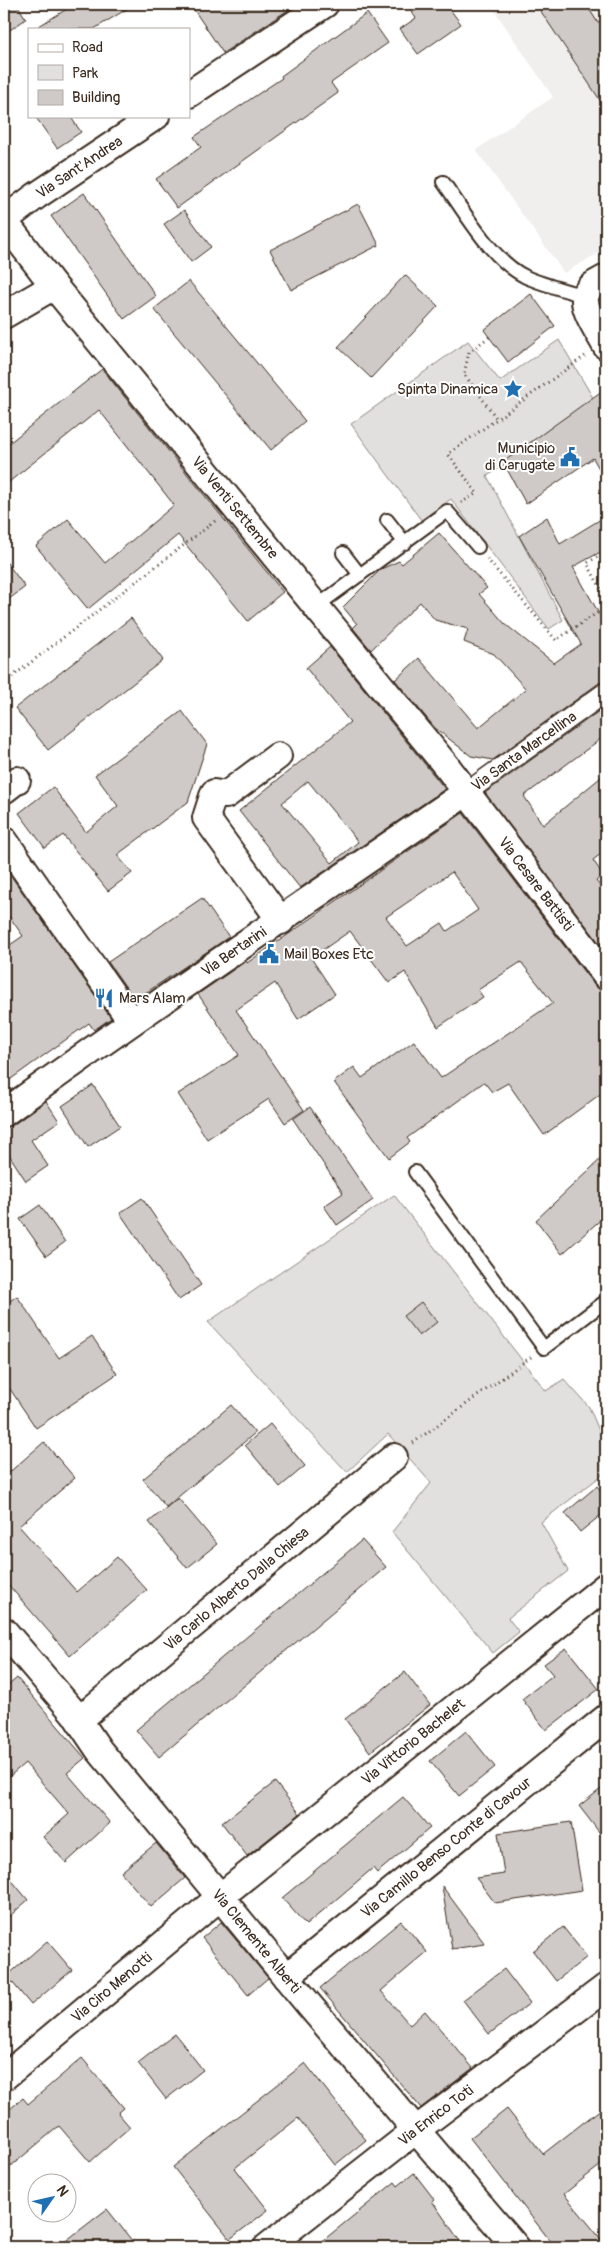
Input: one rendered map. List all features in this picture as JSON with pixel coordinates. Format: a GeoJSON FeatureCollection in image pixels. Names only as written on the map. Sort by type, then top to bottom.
{"type":"FeatureCollection","features":[{"type":"Feature","properties":{"kind":"street"},"geometry":{"type":"LineString","coordinates":[[190,93],[325,4]]}},
{"type":"Feature","properties":{"kind":"street","name":"Via Sant'Andrea"},"geometry":{"type":"LineString","coordinates":[[4,220],[36,196],[153,118]]}},
{"type":"Feature","properties":{"kind":"street","name":"Via Venti Settembre"},"geometry":{"type":"LineString","coordinates":[[4,220],[54,286],[467,792]]}},
{"type":"Feature","properties":{"kind":"street"},"geometry":{"type":"LineString","coordinates":[[605,344],[585,306],[584,296],[591,288],[606,278]]}},
{"type":"Feature","properties":{"kind":"street"},"geometry":{"type":"LineString","coordinates":[[4,315],[54,286]]}},
{"type":"Feature","properties":{"kind":"street","name":"Via Santa Marcellina"},"geometry":{"type":"LineString","coordinates":[[467,792],[606,692]]}},
{"type":"Feature","properties":{"kind":"street"},"geometry":{"type":"LineString","coordinates":[[278,756],[226,795],[214,793],[206,818],[281,921]]}},
{"type":"Feature","properties":{"kind":"street","name":"Via Bertarini"},"geometry":{"type":"LineString","coordinates":[[4,1113],[131,1021],[281,921],[467,792]]}},
{"type":"Feature","properties":{"kind":"street","name":"Via Cesare Battisti"},"geometry":{"type":"LineString","coordinates":[[467,792],[606,976]]}},
{"type":"Feature","properties":{"kind":"street"},"geometry":{"type":"LineString","coordinates":[[4,840],[131,1021]]}},
{"type":"Feature","properties":{"kind":"street","name":"Via Carlo Alberto Dalla Chiesa"},"geometry":{"type":"LineString","coordinates":[[79,1720],[394,1458]]}},
{"type":"Feature","properties":{"kind":"street","name":"Via Vittorio Bachelet"},"geometry":{"type":"LineString","coordinates":[[220,1897],[606,1586]]}},
{"type":"Feature","properties":{"kind":"street","name":"Via Clemente Alberti"},"geometry":{"type":"LineString","coordinates":[[4,1632],[79,1720],[99,1750],[286,1977],[516,2247]]}},
{"type":"Feature","properties":{"kind":"street","name":"Via Camillo Benso Conte di Cavour"},"geometry":{"type":"LineString","coordinates":[[286,1977],[606,1718]]}},
{"type":"Feature","properties":{"kind":"street","name":"Via Ciro Menotti"},"geometry":{"type":"LineString","coordinates":[[4,2077],[220,1897]]}},
{"type":"Feature","properties":{"kind":"street","name":"Via Enrico Toti"},"geometry":{"type":"LineString","coordinates":[[267,2247],[416,2130],[606,1986]]}},
{"type":"Feature","properties":{"kind":"lane"},"geometry":{"type":"LineString","coordinates":[[443,182],[490,247],[510,268],[526,277],[584,296]]}},
{"type":"Feature","properties":{"kind":"lane"},"geometry":{"type":"LineString","coordinates":[[317,606],[448,511],[478,547]]}},
{"type":"Feature","properties":{"kind":"lane"},"geometry":{"type":"LineString","coordinates":[[387,520],[405,543]]}},
{"type":"Feature","properties":{"kind":"lane"},"geometry":{"type":"LineString","coordinates":[[344,553],[360,575]]}},
{"type":"Feature","properties":{"kind":"lane"},"geometry":{"type":"LineString","coordinates":[[415,1172],[544,1348],[606,1301]]}},
{"type":"Feature","properties":{"kind":"path"},"geometry":{"type":"LineString","coordinates":[[489,337],[469,352],[464,374],[497,419]]}},
{"type":"Feature","properties":{"kind":"path"},"geometry":{"type":"LineString","coordinates":[[448,511],[477,493],[448,454],[605,344]]}},
{"type":"Feature","properties":{"kind":"path"},"geometry":{"type":"LineString","coordinates":[[4,682],[235,506]]}},
{"type":"Feature","properties":{"kind":"path"},"geometry":{"type":"LineString","coordinates":[[478,547],[556,640],[606,607]]}},
{"type":"Feature","properties":{"kind":"path"},"geometry":{"type":"LineString","coordinates":[[606,552],[587,564],[606,598]]}},
{"type":"Feature","properties":{"kind":"path"},"geometry":{"type":"LineString","coordinates":[[394,1458],[544,1348]]}},
{"type":"Feature","properties":{"kind":"shaded area"},"geometry":{"type":"Polygon","coordinates":[[[490,4],[606,4],[606,249],[564,273],[476,150],[553,97],[490,4]]]}},
{"type":"Feature","properties":{"kind":"green space"},"geometry":{"type":"Polygon","coordinates":[[[559,340],[599,408],[487,476],[563,620],[549,629],[451,499],[421,520],[351,424],[468,341],[500,381],[559,340]]]}},
{"type":"Feature","properties":{"kind":"green space"},"geometry":{"type":"Polygon","coordinates":[[[394,1195],[546,1391],[564,1379],[589,1407],[606,1447],[606,1472],[541,1522],[568,1571],[508,1618],[519,1632],[493,1653],[392,1532],[431,1483],[388,1434],[347,1472],[208,1322],[394,1195]]]}},
{"type":"Feature","properties":{"kind":"building"},"geometry":{"type":"Polygon","coordinates":[[[4,4],[17,4],[26,19],[4,34],[4,4]]]}},
{"type":"Feature","properties":{"kind":"building"},"geometry":{"type":"Polygon","coordinates":[[[75,4],[135,4],[96,28],[36,28],[75,4]]]}},
{"type":"Feature","properties":{"kind":"building"},"geometry":{"type":"Polygon","coordinates":[[[190,4],[297,4],[223,53],[190,4]]]}},
{"type":"Feature","properties":{"kind":"building"},"geometry":{"type":"Polygon","coordinates":[[[425,4],[446,4],[461,24],[418,54],[400,29],[416,18],[412,13],[425,4]]]}},
{"type":"Feature","properties":{"kind":"building"},"geometry":{"type":"Polygon","coordinates":[[[536,4],[586,4],[598,23],[606,18],[606,109],[536,4]]]}},
{"type":"Feature","properties":{"kind":"building"},"geometry":{"type":"Polygon","coordinates":[[[367,13],[388,43],[331,83],[338,93],[177,208],[156,179],[201,147],[194,137],[282,78],[281,76],[367,13]]]}},
{"type":"Feature","properties":{"kind":"building"},"geometry":{"type":"Polygon","coordinates":[[[36,118],[71,118],[81,132],[57,148],[36,118]]]}},
{"type":"Feature","properties":{"kind":"building"},"geometry":{"type":"Polygon","coordinates":[[[84,193],[156,296],[124,319],[51,216],[84,193]]]}},
{"type":"Feature","properties":{"kind":"building"},"geometry":{"type":"Polygon","coordinates":[[[358,204],[379,245],[291,290],[270,250],[358,204]]]}},
{"type":"Feature","properties":{"kind":"building"},"geometry":{"type":"Polygon","coordinates":[[[184,210],[211,247],[191,262],[164,224],[184,210]]]}},
{"type":"Feature","properties":{"kind":"building"},"geometry":{"type":"Polygon","coordinates":[[[405,275],[438,306],[371,378],[338,347],[405,275]]]}},
{"type":"Feature","properties":{"kind":"building"},"geometry":{"type":"Polygon","coordinates":[[[189,281],[305,421],[271,450],[154,309],[189,281]]]}},
{"type":"Feature","properties":{"kind":"building"},"geometry":{"type":"Polygon","coordinates":[[[531,294],[555,326],[508,362],[484,330],[531,294]]]}},
{"type":"Feature","properties":{"kind":"building"},"geometry":{"type":"Polygon","coordinates":[[[102,369],[283,592],[248,621],[178,535],[88,609],[36,546],[68,519],[105,563],[174,505],[99,410],[4,486],[4,447],[102,369]]]}},
{"type":"Feature","properties":{"kind":"building"},"geometry":{"type":"Polygon","coordinates":[[[606,388],[606,481],[593,458],[526,504],[503,462],[606,388]]]}},
{"type":"Feature","properties":{"kind":"building"},"geometry":{"type":"Polygon","coordinates":[[[606,516],[606,549],[573,567],[606,626],[606,681],[599,683],[493,760],[471,756],[435,728],[395,680],[419,658],[478,728],[526,689],[494,654],[464,642],[468,629],[435,620],[420,602],[371,650],[353,628],[357,624],[343,607],[381,569],[399,561],[402,564],[439,533],[487,588],[479,594],[505,624],[554,663],[581,644],[519,536],[547,517],[560,544],[606,516]]]}},
{"type":"Feature","properties":{"kind":"building"},"geometry":{"type":"Polygon","coordinates":[[[4,559],[25,587],[4,603],[4,559]]]}},
{"type":"Feature","properties":{"kind":"building"},"geometry":{"type":"Polygon","coordinates":[[[131,618],[163,660],[48,750],[15,708],[131,618]]]}},
{"type":"Feature","properties":{"kind":"building"},"geometry":{"type":"Polygon","coordinates":[[[330,647],[445,789],[300,888],[239,811],[350,722],[306,668],[330,647]],[[308,781],[282,803],[332,863],[358,842],[308,781]]]}},
{"type":"Feature","properties":{"kind":"building"},"geometry":{"type":"Polygon","coordinates":[[[606,706],[606,735],[524,796],[543,825],[606,773],[606,850],[593,860],[603,875],[596,881],[606,893],[606,952],[485,793],[606,706]]]}},
{"type":"Feature","properties":{"kind":"building"},"geometry":{"type":"Polygon","coordinates":[[[182,711],[207,744],[188,802],[117,855],[132,873],[108,891],[63,835],[45,848],[19,813],[53,787],[86,832],[118,806],[95,775],[182,711]]]}},
{"type":"Feature","properties":{"kind":"building"},"geometry":{"type":"Polygon","coordinates":[[[463,813],[594,985],[600,990],[606,991],[606,1090],[544,1135],[508,1083],[492,1092],[484,1082],[407,1138],[410,1142],[389,1158],[334,1082],[354,1067],[362,1078],[414,1041],[441,1078],[553,1003],[521,962],[478,990],[483,997],[438,1027],[405,972],[389,983],[350,931],[311,958],[335,994],[298,1019],[275,983],[236,1010],[304,1110],[285,1123],[269,1099],[207,1139],[178,1094],[239,1055],[198,994],[246,961],[247,963],[463,813]],[[452,872],[386,917],[407,946],[442,923],[447,931],[478,910],[452,872]]]}},
{"type":"Feature","properties":{"kind":"building"},"geometry":{"type":"Polygon","coordinates":[[[4,866],[111,1018],[94,1030],[89,1023],[4,1084],[4,949],[23,936],[4,909],[4,866]]]}},
{"type":"Feature","properties":{"kind":"building"},"geometry":{"type":"Polygon","coordinates":[[[202,898],[229,937],[135,1000],[108,962],[202,898]]]}},
{"type":"Feature","properties":{"kind":"building"},"geometry":{"type":"Polygon","coordinates":[[[93,1085],[120,1126],[88,1147],[62,1106],[93,1085]]]}},
{"type":"Feature","properties":{"kind":"building"},"geometry":{"type":"Polygon","coordinates":[[[46,1101],[59,1121],[31,1140],[48,1166],[26,1181],[4,1147],[4,1128],[13,1125],[46,1101]]]}},
{"type":"Feature","properties":{"kind":"building"},"geometry":{"type":"Polygon","coordinates":[[[310,1107],[373,1200],[337,1225],[324,1206],[343,1193],[293,1119],[310,1107]]]}},
{"type":"Feature","properties":{"kind":"building"},"geometry":{"type":"Polygon","coordinates":[[[606,1154],[606,1215],[562,1254],[536,1220],[606,1154]]]}},
{"type":"Feature","properties":{"kind":"building"},"geometry":{"type":"Polygon","coordinates":[[[142,1198],[201,1285],[179,1300],[120,1213],[142,1198]]]}},
{"type":"Feature","properties":{"kind":"building"},"geometry":{"type":"Polygon","coordinates":[[[40,1205],[65,1242],[46,1256],[20,1219],[40,1205]]]}},
{"type":"Feature","properties":{"kind":"building"},"geometry":{"type":"Polygon","coordinates":[[[17,1296],[59,1358],[92,1336],[117,1374],[36,1428],[4,1380],[4,1305],[17,1296]]]}},
{"type":"Feature","properties":{"kind":"building"},"geometry":{"type":"Polygon","coordinates":[[[421,1302],[437,1322],[419,1336],[403,1316],[421,1302]]]}},
{"type":"Feature","properties":{"kind":"building"},"geometry":{"type":"Polygon","coordinates":[[[231,1405],[255,1433],[166,1507],[143,1479],[231,1405]]]}},
{"type":"Feature","properties":{"kind":"building"},"geometry":{"type":"Polygon","coordinates":[[[270,1424],[305,1466],[280,1487],[245,1445],[270,1424]]]}},
{"type":"Feature","properties":{"kind":"building"},"geometry":{"type":"Polygon","coordinates":[[[44,1442],[75,1478],[19,1526],[77,1592],[117,1557],[147,1590],[70,1656],[4,1580],[4,1477],[44,1442]]]}},
{"type":"Feature","properties":{"kind":"building"},"geometry":{"type":"Polygon","coordinates":[[[597,1486],[606,1497],[606,1511],[580,1532],[565,1513],[597,1486]]]}},
{"type":"Feature","properties":{"kind":"building"},"geometry":{"type":"Polygon","coordinates":[[[178,1498],[217,1544],[187,1568],[149,1522],[178,1498]]]}},
{"type":"Feature","properties":{"kind":"building"},"geometry":{"type":"Polygon","coordinates":[[[362,1540],[386,1567],[159,1757],[136,1730],[362,1540]]]}},
{"type":"Feature","properties":{"kind":"building"},"geometry":{"type":"Polygon","coordinates":[[[566,1648],[599,1689],[546,1730],[522,1699],[553,1675],[544,1664],[566,1648]]]}},
{"type":"Feature","properties":{"kind":"building"},"geometry":{"type":"Polygon","coordinates":[[[405,1672],[430,1705],[370,1752],[345,1719],[405,1672]]]}},
{"type":"Feature","properties":{"kind":"building"},"geometry":{"type":"Polygon","coordinates":[[[17,1678],[85,1758],[67,1773],[110,1823],[66,1863],[43,1837],[69,1814],[25,1763],[4,1781],[4,1689],[17,1678]]]}},
{"type":"Feature","properties":{"kind":"building"},"geometry":{"type":"Polygon","coordinates":[[[466,1731],[495,1767],[459,1796],[430,1761],[466,1731]]]}},
{"type":"Feature","properties":{"kind":"building"},"geometry":{"type":"Polygon","coordinates":[[[275,1782],[300,1814],[247,1856],[222,1823],[275,1782]]]}},
{"type":"Feature","properties":{"kind":"building"},"geometry":{"type":"Polygon","coordinates":[[[606,1785],[606,1841],[579,1806],[606,1785]]]}},
{"type":"Feature","properties":{"kind":"building"},"geometry":{"type":"Polygon","coordinates":[[[403,1797],[430,1828],[377,1873],[373,1868],[306,1925],[282,1898],[403,1797]]]}},
{"type":"Feature","properties":{"kind":"building"},"geometry":{"type":"Polygon","coordinates":[[[571,1822],[582,1890],[495,1903],[476,1878],[504,1874],[498,1833],[571,1822]]]}},
{"type":"Feature","properties":{"kind":"building"},"geometry":{"type":"Polygon","coordinates":[[[156,1843],[185,1878],[151,1907],[121,1872],[156,1843]]]}},
{"type":"Feature","properties":{"kind":"building"},"geometry":{"type":"Polygon","coordinates":[[[4,1871],[28,1900],[4,1921],[4,1871]]]}},
{"type":"Feature","properties":{"kind":"building"},"geometry":{"type":"Polygon","coordinates":[[[442,1886],[485,1944],[452,1949],[442,1886]]]}},
{"type":"Feature","properties":{"kind":"building"},"geometry":{"type":"Polygon","coordinates":[[[401,1921],[427,1952],[381,1991],[410,2025],[425,2011],[473,2068],[421,2108],[320,1988],[401,1921]]]}},
{"type":"Feature","properties":{"kind":"building"},"geometry":{"type":"Polygon","coordinates":[[[221,1922],[268,1978],[248,1995],[202,1938],[221,1922]]]}},
{"type":"Feature","properties":{"kind":"building"},"geometry":{"type":"Polygon","coordinates":[[[563,1927],[587,1957],[556,1981],[533,1951],[563,1927]]]}},
{"type":"Feature","properties":{"kind":"building"},"geometry":{"type":"Polygon","coordinates":[[[47,1941],[72,1970],[31,2005],[7,1976],[47,1941]]]}},
{"type":"Feature","properties":{"kind":"building"},"geometry":{"type":"Polygon","coordinates":[[[504,1969],[530,2003],[489,2034],[463,2000],[504,1969]]]}},
{"type":"Feature","properties":{"kind":"building"},"geometry":{"type":"Polygon","coordinates":[[[175,2034],[203,2070],[166,2099],[138,2063],[175,2034]]]}},
{"type":"Feature","properties":{"kind":"building"},"geometry":{"type":"Polygon","coordinates":[[[82,2058],[124,2108],[118,2113],[130,2127],[90,2162],[59,2126],[4,2172],[4,2114],[23,2098],[28,2104],[82,2058]]]}},
{"type":"Feature","properties":{"kind":"building"},"geometry":{"type":"Polygon","coordinates":[[[305,2063],[366,2140],[335,2165],[298,2118],[235,2168],[268,2210],[230,2239],[173,2167],[305,2063]]]}},
{"type":"Feature","properties":{"kind":"building"},"geometry":{"type":"Polygon","coordinates":[[[606,2105],[606,2161],[564,2194],[606,2247],[555,2247],[470,2138],[507,2109],[543,2154],[606,2105]]]}},
{"type":"Feature","properties":{"kind":"building"},"geometry":{"type":"Polygon","coordinates":[[[414,2173],[434,2199],[432,2201],[464,2247],[315,2247],[395,2182],[398,2186],[414,2173]]]}},
{"type":"Feature","properties":{"kind":"building"},"geometry":{"type":"Polygon","coordinates":[[[107,2209],[137,2247],[58,2247],[107,2209]]]}},
{"type":"Feature","properties":{"kind":"place","name":"Spinta Dinamica"},"geometry":{"type":"Point","coordinates":[513,389]}},
{"type":"Feature","properties":{"kind":"place","name":"Municipio di Carugate"},"geometry":{"type":"Point","coordinates":[570,457]}},
{"type":"Feature","properties":{"kind":"place","name":"Mail Boxes Etc"},"geometry":{"type":"Point","coordinates":[269,954]}},
{"type":"Feature","properties":{"kind":"place","name":"Mars Alam"},"geometry":{"type":"Point","coordinates":[104,998]}}]}
